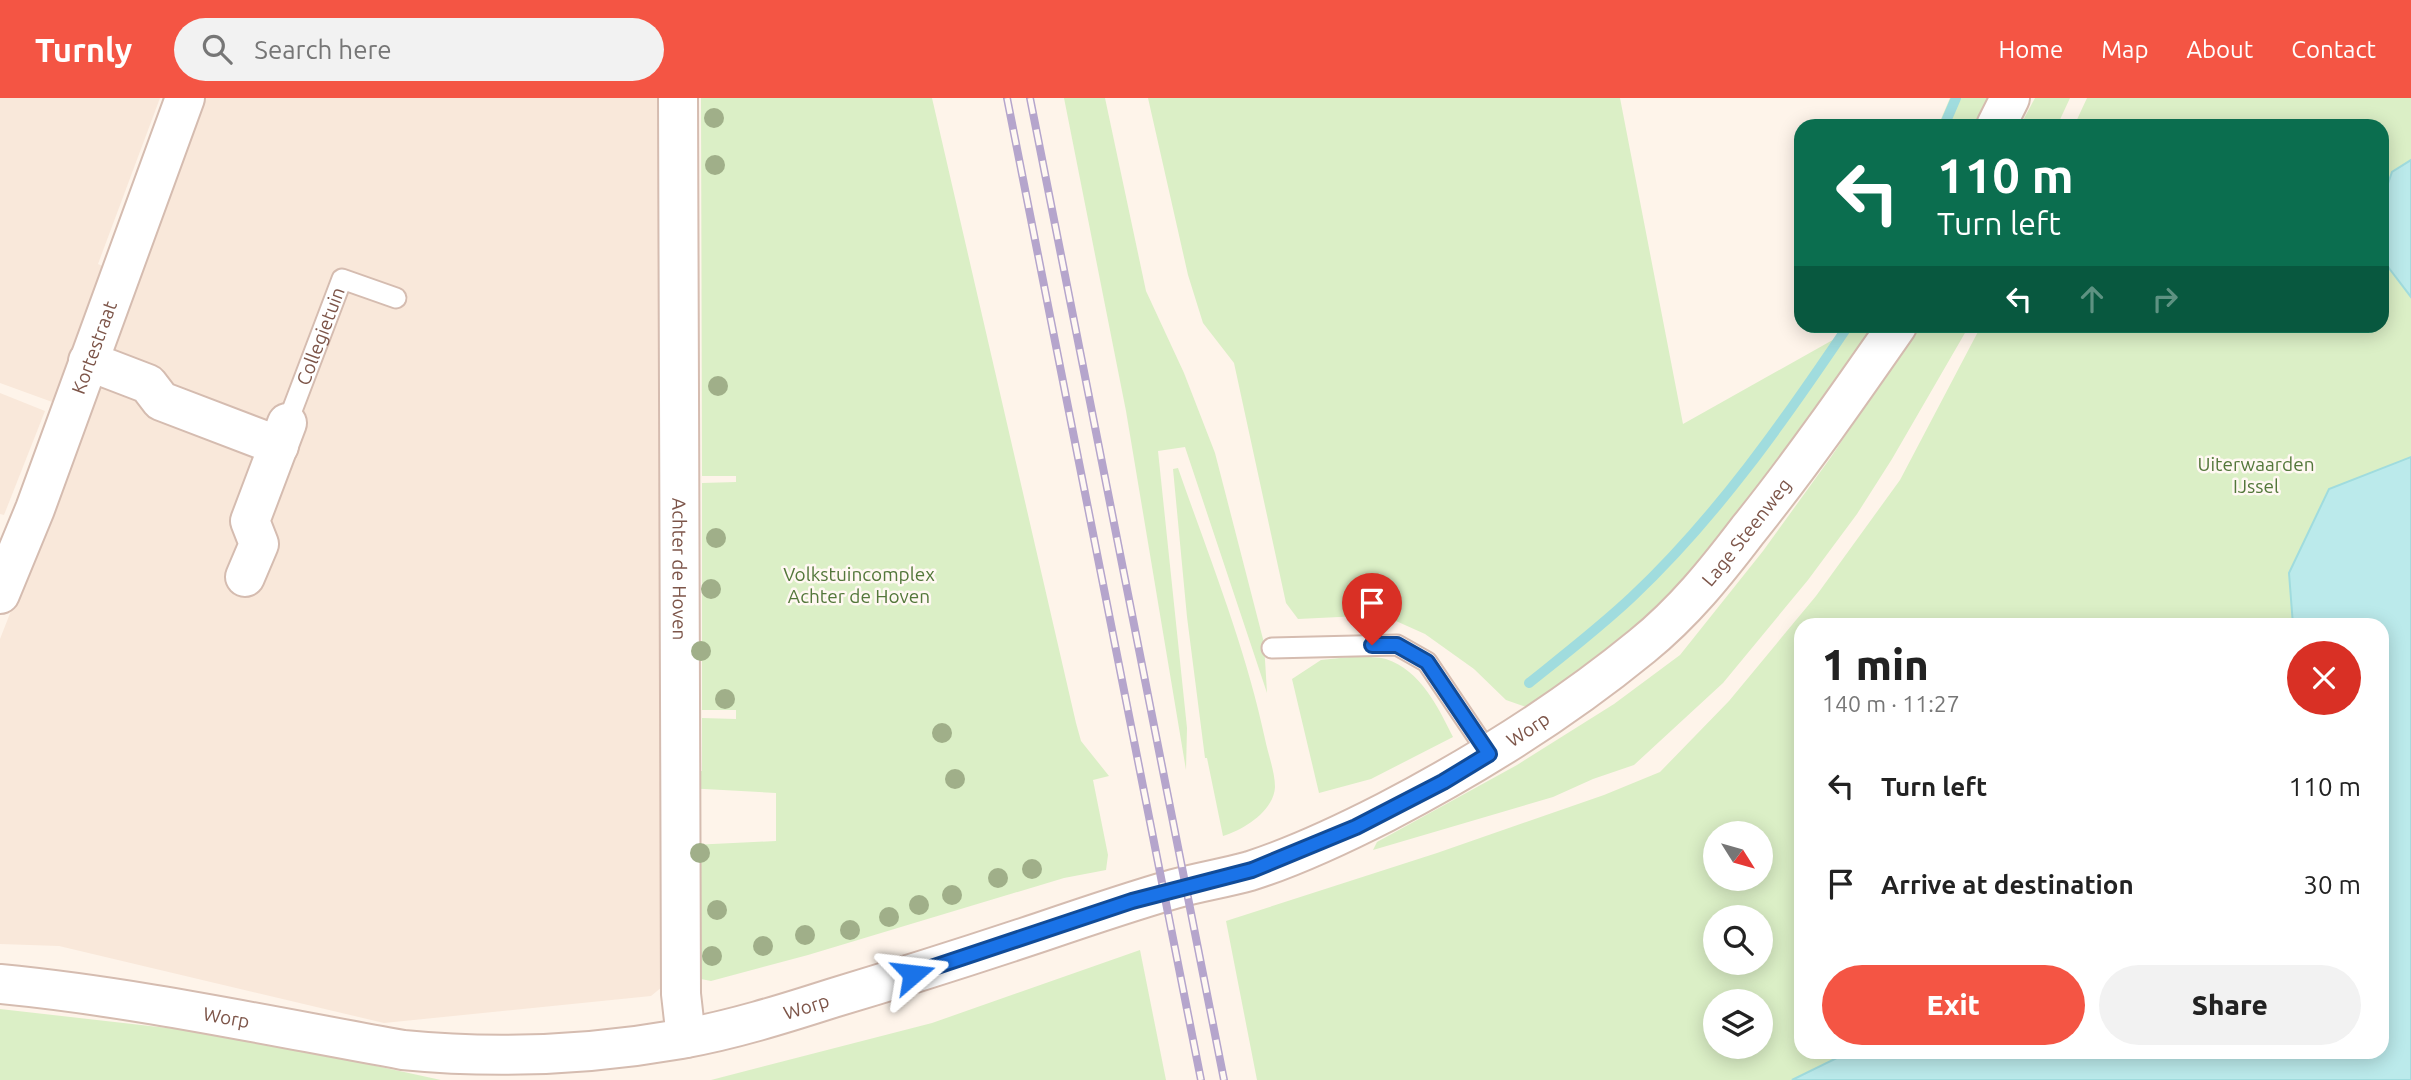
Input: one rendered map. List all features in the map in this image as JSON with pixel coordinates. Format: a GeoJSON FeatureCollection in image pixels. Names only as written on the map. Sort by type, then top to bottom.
{"type":"FeatureCollection","features":[{"type":"Feature","properties":{"kind":"street","name":"Kortestraat"},"geometry":{"type":"LineString","coordinates":[[3,580],[35,509],[185,98]]}},
{"type":"Feature","properties":{"kind":"street","name":"Achter de Hoven"},"geometry":{"type":"LineString","coordinates":[[678,98],[681,994],[686,1038]]}},
{"type":"Feature","properties":{"kind":"street"},"geometry":{"type":"LineString","coordinates":[[2000,119],[2010,98]]}},
{"type":"Feature","properties":{"kind":"street","name":"Lage Steenweg"},"geometry":{"type":"LineString","coordinates":[[1561,707],[1644,645],[1677,615],[1707,582],[1787,482],[1892,333]]}},
{"type":"Feature","properties":{"kind":"street"},"geometry":{"type":"LineString","coordinates":[[89,361],[148,384],[161,401],[283,433]]}},
{"type":"Feature","properties":{"kind":"street","name":"Collegietuin"},"geometry":{"type":"LineString","coordinates":[[245,577],[259,544],[250,521],[283,433]]}},
{"type":"Feature","properties":{"kind":"street","name":"Worp"},"geometry":{"type":"LineString","coordinates":[[0,984],[70,992],[437,1054],[565,1053],[686,1038],[792,1011],[964,958],[1132,901],[1248,871],[1309,835],[1401,804],[1489,754],[1561,707]]}},
{"type":"Feature","properties":{"kind":"lane","name":"Collegietuin"},"geometry":{"type":"LineString","coordinates":[[283,433],[342,279],[396,298]]}},
{"type":"Feature","properties":{"kind":"lane"},"geometry":{"type":"LineString","coordinates":[[1272,648],[1397,645],[1427,662],[1489,754]]}},
{"type":"Feature","properties":{"kind":"shaded area"},"geometry":{"type":"Polygon","coordinates":[[[0,98],[160,98],[98,264],[107,268],[55,403],[0,383],[0,98]]]}},
{"type":"Feature","properties":{"kind":"shaded area"},"geometry":{"type":"Polygon","coordinates":[[[203,98],[662,98],[662,987],[651,996],[384,1023],[59,946],[0,944],[0,639],[73,452],[203,98]]]}},
{"type":"Feature","properties":{"kind":"shaded area"},"geometry":{"type":"Polygon","coordinates":[[[0,393],[45,411],[4,515],[0,514],[0,393]]]}},
{"type":"Feature","properties":{"kind":"green space","name":"Volkstuincomplex Achter de Hoven"},"geometry":{"type":"Polygon","coordinates":[[[701,98],[932,98],[1076,723],[1081,741],[1109,776],[1093,780],[1108,855],[1106,870],[1064,878],[808,955],[711,981],[701,979],[695,974],[692,845],[776,841],[776,793],[686,788],[686,772],[702,771],[702,718],[736,719],[736,710],[702,710],[702,483],[736,482],[736,476],[702,476],[701,98]]]}},
{"type":"Feature","properties":{"kind":"green space"},"geometry":{"type":"Polygon","coordinates":[[[1064,98],[1105,98],[1146,291],[1184,373],[1215,453],[1264,643],[1267,693],[1185,447],[1158,451],[1187,728],[1186,770],[1126,411],[1064,98]]]}},
{"type":"Feature","properties":{"kind":"green space"},"geometry":{"type":"Polygon","coordinates":[[[1148,98],[1620,98],[1683,424],[1838,337],[1840,333],[1872,333],[1840,385],[1705,554],[1654,610],[1532,709],[1506,700],[1474,669],[1425,634],[1396,621],[1360,616],[1298,619],[1286,603],[1234,363],[1203,323],[1188,275],[1148,98]]]}},
{"type":"Feature","properties":{"kind":"green space"},"geometry":{"type":"Polygon","coordinates":[[[1950,98],[1990,98],[1980,119],[1941,119],[1950,98]]]}},
{"type":"Feature","properties":{"kind":"green space"},"geometry":{"type":"Polygon","coordinates":[[[2035,98],[2070,98],[2060,119],[2024,119],[2035,98]]]}},
{"type":"Feature","properties":{"kind":"green space","name":"Uiterwaarden IJssel"},"geometry":{"type":"Polygon","coordinates":[[[2087,98],[2411,98],[2411,1080],[1257,1080],[1226,921],[1437,853],[1604,795],[1660,772],[1729,701],[1794,623],[1794,1059],[2389,1059],[2389,618],[1798,618],[1900,480],[1977,333],[2389,333],[2389,119],[2077,119],[2087,98]]]}},
{"type":"Feature","properties":{"kind":"green space"},"geometry":{"type":"Polygon","coordinates":[[[1909,333],[1965,333],[1857,514],[1808,580],[1723,683],[1634,765],[1553,797],[1373,850],[1377,842],[1517,765],[1614,704],[1680,655],[1763,551],[1890,369],[1909,333]]]}},
{"type":"Feature","properties":{"kind":"green space"},"geometry":{"type":"Polygon","coordinates":[[[1178,468],[1248,671],[1275,781],[1273,796],[1263,811],[1248,824],[1223,836],[1205,758],[1187,617],[1173,469],[1178,468]]]}},
{"type":"Feature","properties":{"kind":"green space"},"geometry":{"type":"Polygon","coordinates":[[[1359,656],[1386,659],[1409,672],[1427,691],[1453,737],[1371,779],[1319,793],[1292,679],[1321,660],[1359,656]]]}},
{"type":"Feature","properties":{"kind":"green space"},"geometry":{"type":"Polygon","coordinates":[[[1140,950],[1166,1080],[711,1080],[932,1023],[1140,950]]]}},
{"type":"Feature","properties":{"kind":"green space"},"geometry":{"type":"Polygon","coordinates":[[[0,1009],[238,1036],[441,1080],[0,1080],[0,1009]]]}},
{"type":"Feature","properties":{"kind":"water"},"geometry":{"type":"Polygon","coordinates":[[[2411,160],[2411,297],[2389,268],[2389,181],[2392,172],[2411,160]]]}},
{"type":"Feature","properties":{"kind":"water"},"geometry":{"type":"Polygon","coordinates":[[[2411,457],[2411,1080],[1792,1080],[1835,1059],[2389,1059],[2389,618],[2292,618],[2289,573],[2329,489],[2411,457]]]}},
{"type":"Feature","properties":{"kind":"waterway"},"geometry":{"type":"LineString","coordinates":[[1947,119],[1956,98]]}},
{"type":"Feature","properties":{"kind":"waterway"},"geometry":{"type":"LineString","coordinates":[[1529,683],[1620,608],[1692,535],[1748,468],[1843,333]]}},
{"type":"Feature","properties":{"kind":"railway"},"geometry":{"type":"LineString","coordinates":[[1007,98],[1201,1080]]}},
{"type":"Feature","properties":{"kind":"railway"},"geometry":{"type":"LineString","coordinates":[[1030,98],[1224,1080]]}},
{"type":"Feature","properties":{"kind":"route"},"geometry":{"type":"LineString","coordinates":[[913,974],[1132,901],[1252,870],[1356,827],[1443,782],[1489,754],[1427,662],[1397,645],[1372,645]]}}]}
